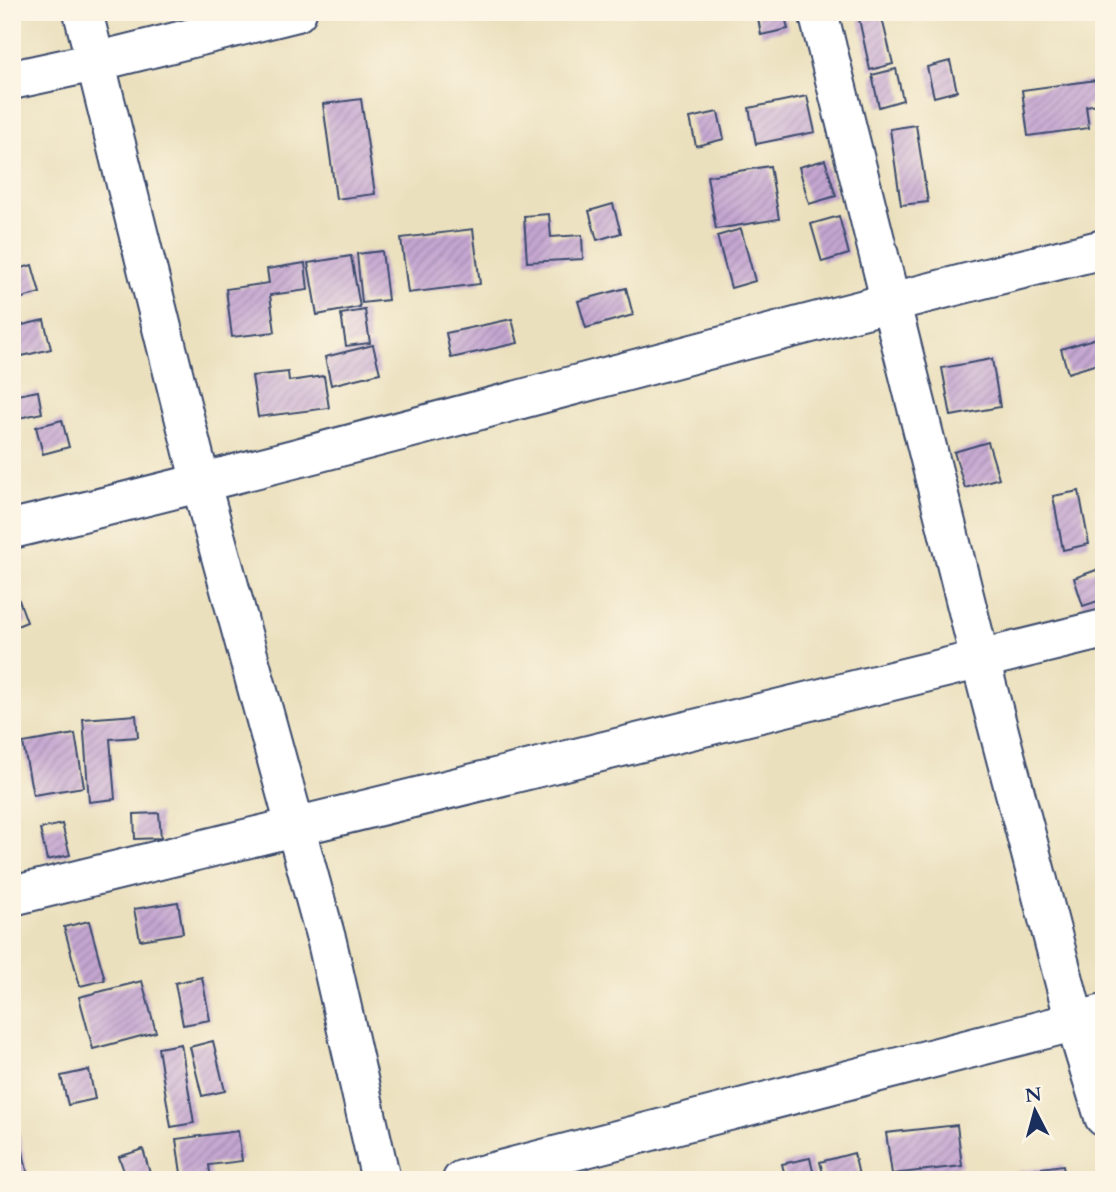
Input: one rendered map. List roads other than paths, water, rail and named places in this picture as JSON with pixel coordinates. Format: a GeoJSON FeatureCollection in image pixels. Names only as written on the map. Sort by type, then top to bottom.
{"type":"FeatureCollection","features":[{"type":"Feature","properties":{"kind":"street"},"geometry":{"type":"LineString","coordinates":[[83,12],[201,484],[327,942],[381,1180]]}},
{"type":"Feature","properties":{"kind":"street"},"geometry":{"type":"LineString","coordinates":[[12,80],[297,12]]}},
{"type":"Feature","properties":{"kind":"street"},"geometry":{"type":"LineString","coordinates":[[818,12],[980,659],[1089,1018],[1104,1117]]}},
{"type":"Feature","properties":{"kind":"street"},"geometry":{"type":"LineString","coordinates":[[12,529],[201,484],[890,300],[1104,249]]}},
{"type":"Feature","properties":{"kind":"street"},"geometry":{"type":"LineString","coordinates":[[12,896],[295,829],[1104,629]]}},
{"type":"Feature","properties":{"kind":"street"},"geometry":{"type":"LineString","coordinates":[[462,1180],[1089,1018]]}}]}
